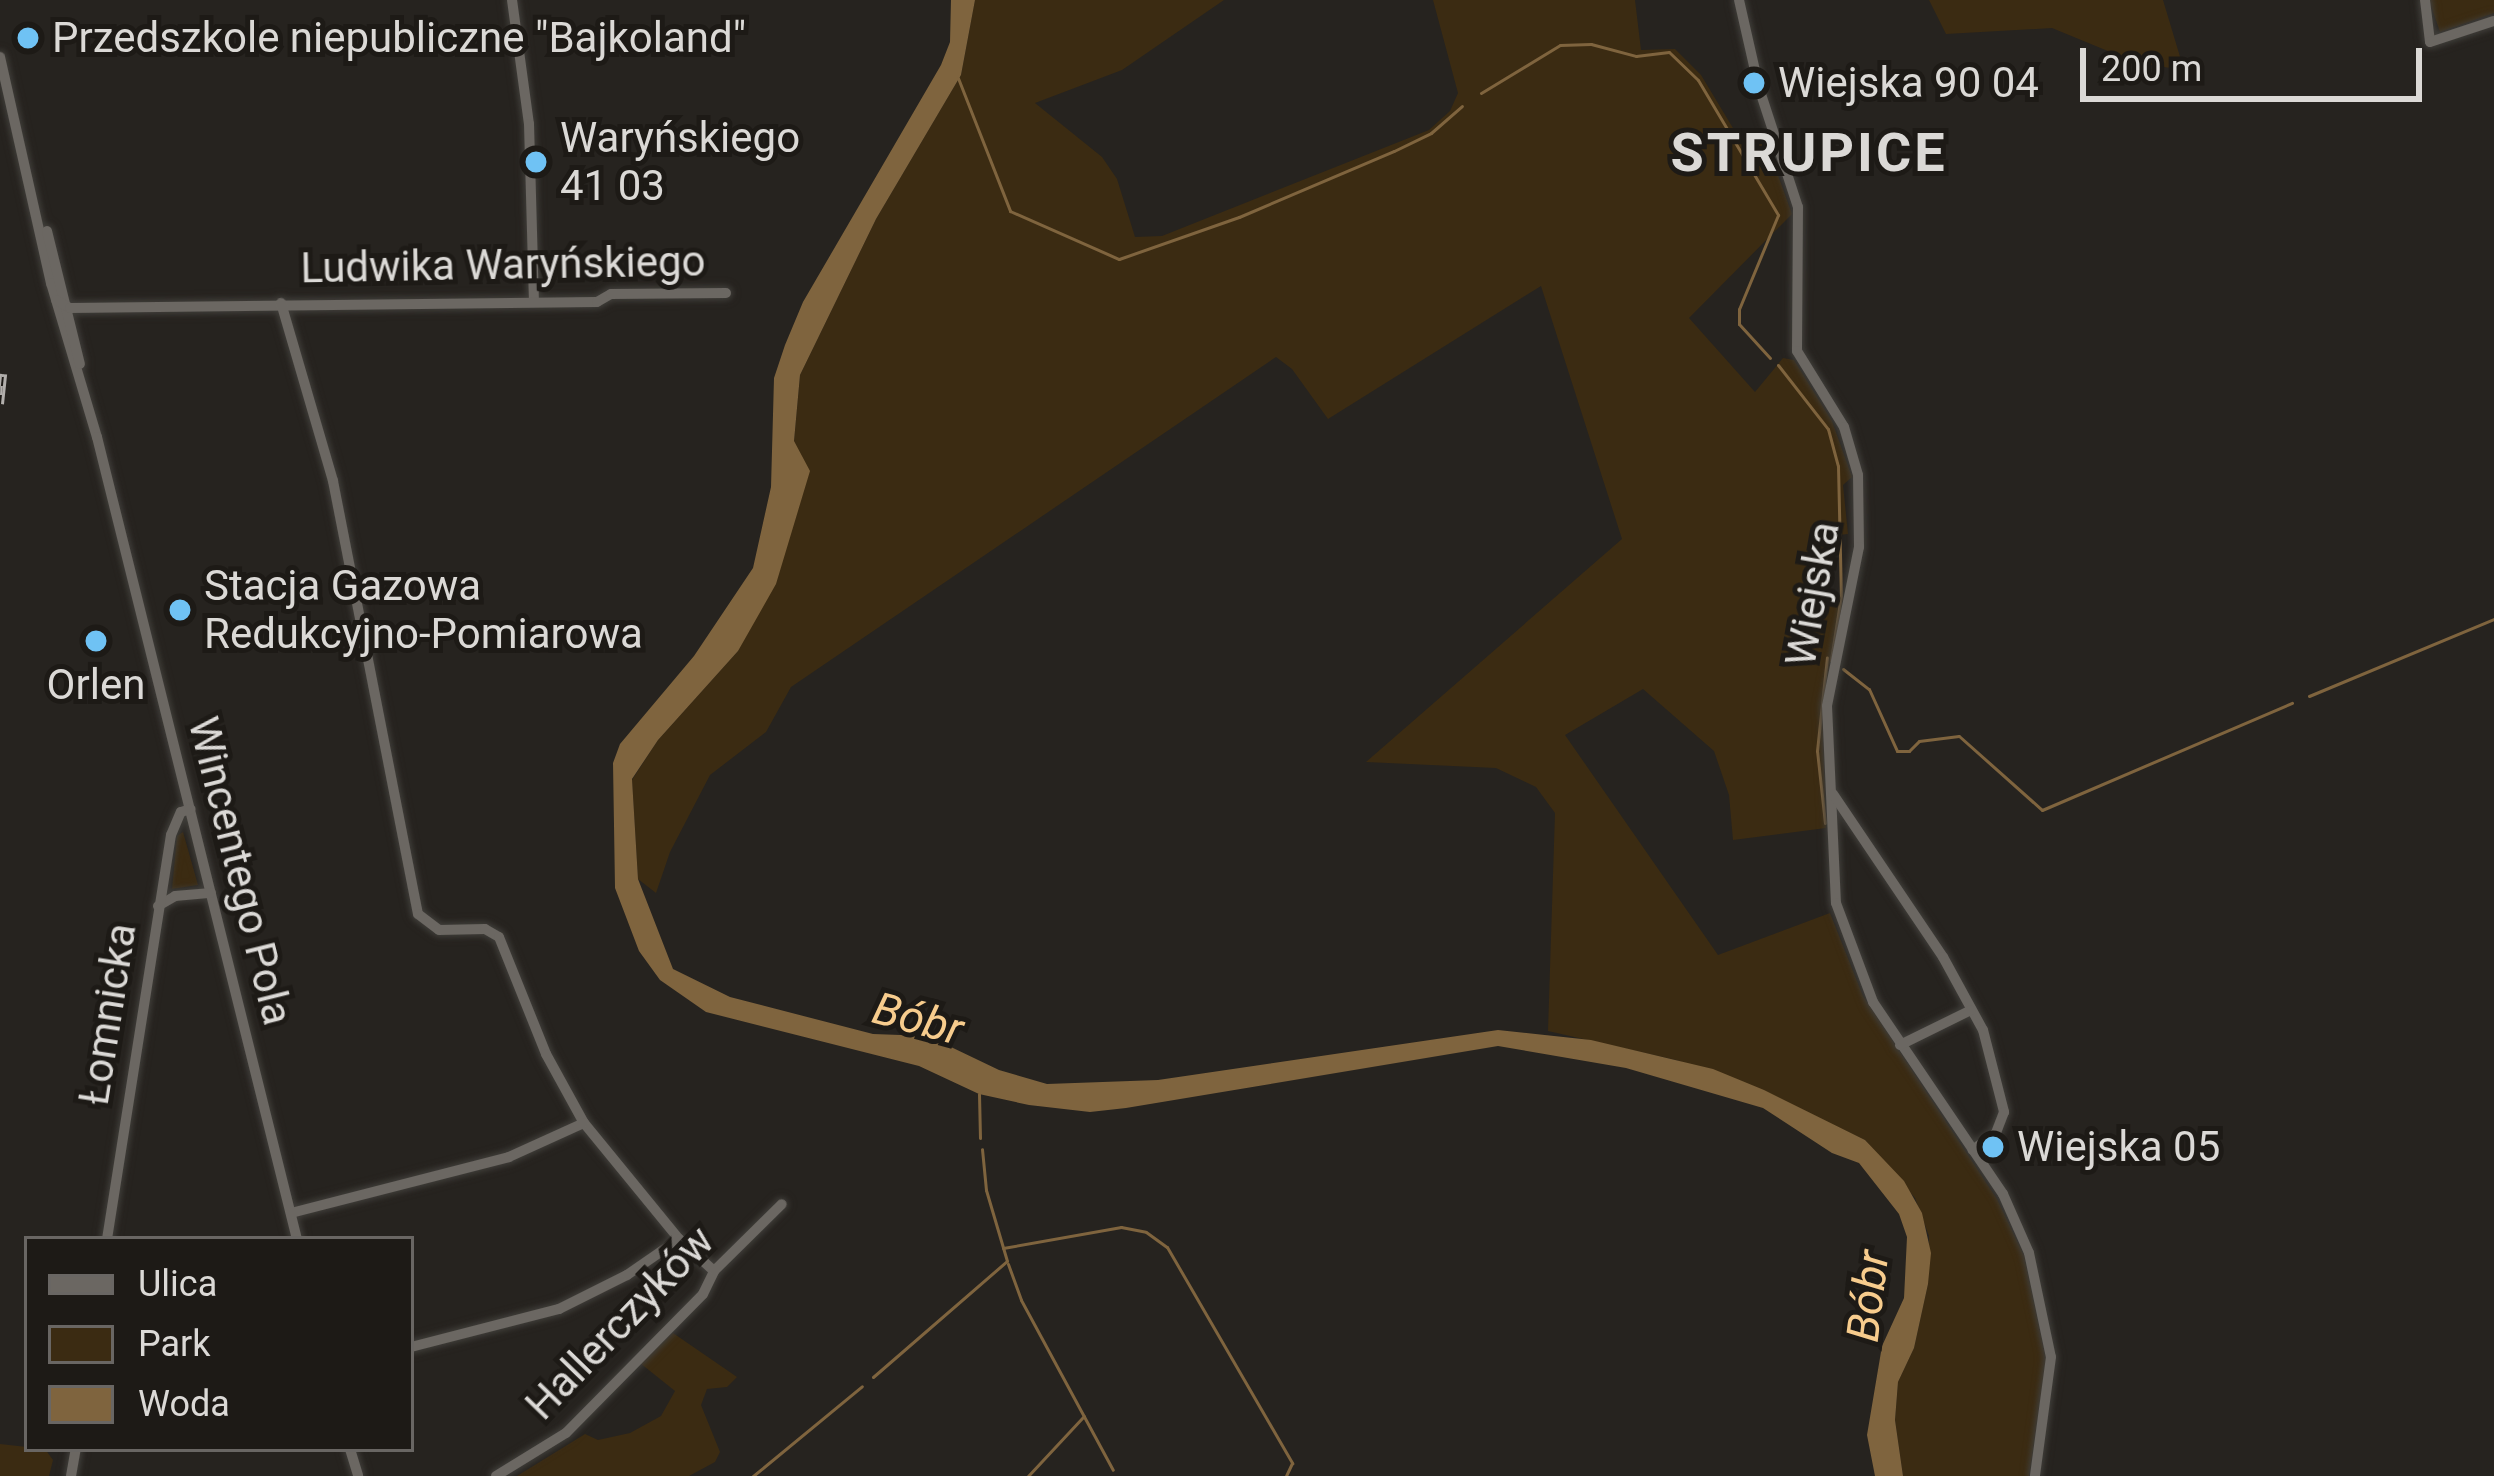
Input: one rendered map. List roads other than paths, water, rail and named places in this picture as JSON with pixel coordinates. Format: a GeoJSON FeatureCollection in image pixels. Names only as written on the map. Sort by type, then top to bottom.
{"type":"FeatureCollection","features":[{"type":"Feature","properties":{"kind":"street"},"geometry":{"type":"LineString","coordinates":[[512,0],[529,124],[535,302]]}},
{"type":"Feature","properties":{"kind":"street","name":"Wiejska"},"geometry":{"type":"LineString","coordinates":[[1739,0],[1759,88],[1798,207],[1797,351],[1844,427],[1858,475],[1859,547],[1827,706],[1836,903],[1844,935],[1873,1002],[1973,1150],[2017,1225],[2048,1324],[2050,1388],[2036,1476]]}},
{"type":"Feature","properties":{"kind":"street"},"geometry":{"type":"LineString","coordinates":[[2425,0],[2430,42],[2494,21]]}},
{"type":"Feature","properties":{"kind":"street","name":"Wincentego Pola"},"geometry":{"type":"LineString","coordinates":[[0,57],[56,300],[82,379],[296,1236]]}},
{"type":"Feature","properties":{"kind":"street","name":"Wincentego Pola"},"geometry":{"type":"LineString","coordinates":[[38,208],[70,308],[82,379]]}},
{"type":"Feature","properties":{"kind":"street","name":"Ludwika Waryńskiego"},"geometry":{"type":"LineString","coordinates":[[70,308],[597,302],[611,294],[726,293]]}},
{"type":"Feature","properties":{"kind":"street"},"geometry":{"type":"LineString","coordinates":[[56,300],[70,308]]}},
{"type":"Feature","properties":{"kind":"street","name":"Ludwika Waryńskiego"},"geometry":{"type":"LineString","coordinates":[[281,303],[334,481],[415,905],[424,921],[439,930],[494,931],[546,1054],[584,1123]]}},
{"type":"Feature","properties":{"kind":"street"},"geometry":{"type":"LineString","coordinates":[[1832,792],[1943,957],[1983,1030],[2004,1112],[1996,1133],[1973,1150]]}},
{"type":"Feature","properties":{"kind":"street","name":"Łomnicka"},"geometry":{"type":"LineString","coordinates":[[107,1236],[174,821],[191,809]]}},
{"type":"Feature","properties":{"kind":"street"},"geometry":{"type":"LineString","coordinates":[[158,906],[175,896],[211,893]]}},
{"type":"Feature","properties":{"kind":"street"},"geometry":{"type":"LineString","coordinates":[[1900,1045],[1971,1010]]}},
{"type":"Feature","properties":{"kind":"street"},"geometry":{"type":"LineString","coordinates":[[290,1213],[509,1157],[584,1123],[679,1239],[714,1270]]}},
{"type":"Feature","properties":{"kind":"street","name":"Hallerczyków"},"geometry":{"type":"LineString","coordinates":[[496,1476],[566,1433],[703,1294],[714,1270],[782,1204]]}},
{"type":"Feature","properties":{"kind":"street"},"geometry":{"type":"LineString","coordinates":[[414,1346],[559,1309],[627,1275],[679,1239]]}},
{"type":"Feature","properties":{"kind":"water"},"geometry":{"type":"Polygon","coordinates":[[[951,0],[975,0],[961,75],[876,219],[800,375],[794,441],[810,471],[776,584],[738,651],[658,740],[632,779],[638,879],[673,969],[730,997],[873,1034],[928,1036],[999,1070],[1047,1084],[1158,1080],[1498,1030],[1591,1040],[1713,1069],[1764,1090],[1865,1140],[1904,1181],[1922,1213],[1931,1253],[1928,1284],[1914,1348],[1898,1382],[1895,1420],[1903,1476],[1875,1476],[1867,1435],[1882,1346],[1904,1298],[1907,1237],[1899,1214],[1859,1163],[1832,1153],[1763,1108],[1626,1068],[1498,1046],[1126,1108],[1090,1112],[1029,1105],[979,1094],[919,1066],[706,1012],[660,980],[639,951],[615,888],[613,763],[620,744],[694,656],[753,568],[771,487],[774,378],[785,345],[803,302],[941,65],[950,42],[951,0]]]}},
{"type":"Feature","properties":{"kind":"waterway"},"geometry":{"type":"LineString","coordinates":[[1481,93],[1560,45],[1591,44],[1636,56],[1669,52],[1698,80],[1778,215],[1739,309],[1739,324],[1770,358]]}},
{"type":"Feature","properties":{"kind":"waterway"},"geometry":{"type":"LineString","coordinates":[[958,78],[1010,211],[1119,259],[1239,217],[1394,151],[1431,133],[1462,106]]}},
{"type":"Feature","properties":{"kind":"waterway"},"geometry":{"type":"LineString","coordinates":[[1778,365],[1828,429],[1838,466],[1841,596],[1831,660]]}},
{"type":"Feature","properties":{"kind":"waterway"},"geometry":{"type":"LineString","coordinates":[[2309,696],[2494,619]]}},
{"type":"Feature","properties":{"kind":"waterway"},"geometry":{"type":"LineString","coordinates":[[1825,823],[1817,751],[1827,658]]}},
{"type":"Feature","properties":{"kind":"waterway"},"geometry":{"type":"LineString","coordinates":[[1843,669],[1869,689],[1897,751],[1909,751],[1919,741],[1959,736],[2042,810],[2292,703]]}},
{"type":"Feature","properties":{"kind":"waterway"},"geometry":{"type":"LineString","coordinates":[[979,1094],[980,1138]]}},
{"type":"Feature","properties":{"kind":"waterway"},"geometry":{"type":"LineString","coordinates":[[873,1377],[1007,1261],[986,1190],[982,1149]]}},
{"type":"Feature","properties":{"kind":"waterway"},"geometry":{"type":"LineString","coordinates":[[1003,1248],[1121,1227],[1146,1232],[1167,1247],[1292,1463],[1286,1476]]}},
{"type":"Feature","properties":{"kind":"waterway"},"geometry":{"type":"LineString","coordinates":[[1008,1264],[1021,1300],[1113,1470]]}},
{"type":"Feature","properties":{"kind":"waterway"},"geometry":{"type":"LineString","coordinates":[[753,1476],[862,1386]]}},
{"type":"Feature","properties":{"kind":"waterway"},"geometry":{"type":"LineString","coordinates":[[1028,1476],[1084,1416]]}},
{"type":"Feature","properties":{"kind":"railway"},"geometry":{"type":"LineString","coordinates":[[0,404],[3,374]]}},
{"type":"Feature","properties":{"kind":"place","name":"Przedszkole niepubliczne \"Bajkoland\""},"geometry":{"type":"Point","coordinates":[28,38]}},
{"type":"Feature","properties":{"kind":"place","name":"Wiejska 90 04"},"geometry":{"type":"Point","coordinates":[1754,83]}},
{"type":"Feature","properties":{"kind":"place","name":"Waryńskiego 41 03"},"geometry":{"type":"Point","coordinates":[536,162]}},
{"type":"Feature","properties":{"kind":"place","name":"Stacja Gazowa Redukcyjno-Pomiarowa"},"geometry":{"type":"Point","coordinates":[180,610]}},
{"type":"Feature","properties":{"kind":"place","name":"Orlen"},"geometry":{"type":"Point","coordinates":[96,641]}},
{"type":"Feature","properties":{"kind":"place","name":"Wiejska 05"},"geometry":{"type":"Point","coordinates":[1993,1147]}},
{"type":"Feature","properties":{"kind":"district","name":"STRUPICE"},"geometry":{"type":"Point","coordinates":[1809,153]}},
{"type":"Feature","properties":{"kind":"water label","name":"Bóbr"},"geometry":{"type":"Point","coordinates":[918,1019]}},
{"type":"Feature","properties":{"kind":"water label","name":"Bóbr"},"geometry":{"type":"Point","coordinates":[1868,1296]}}]}
